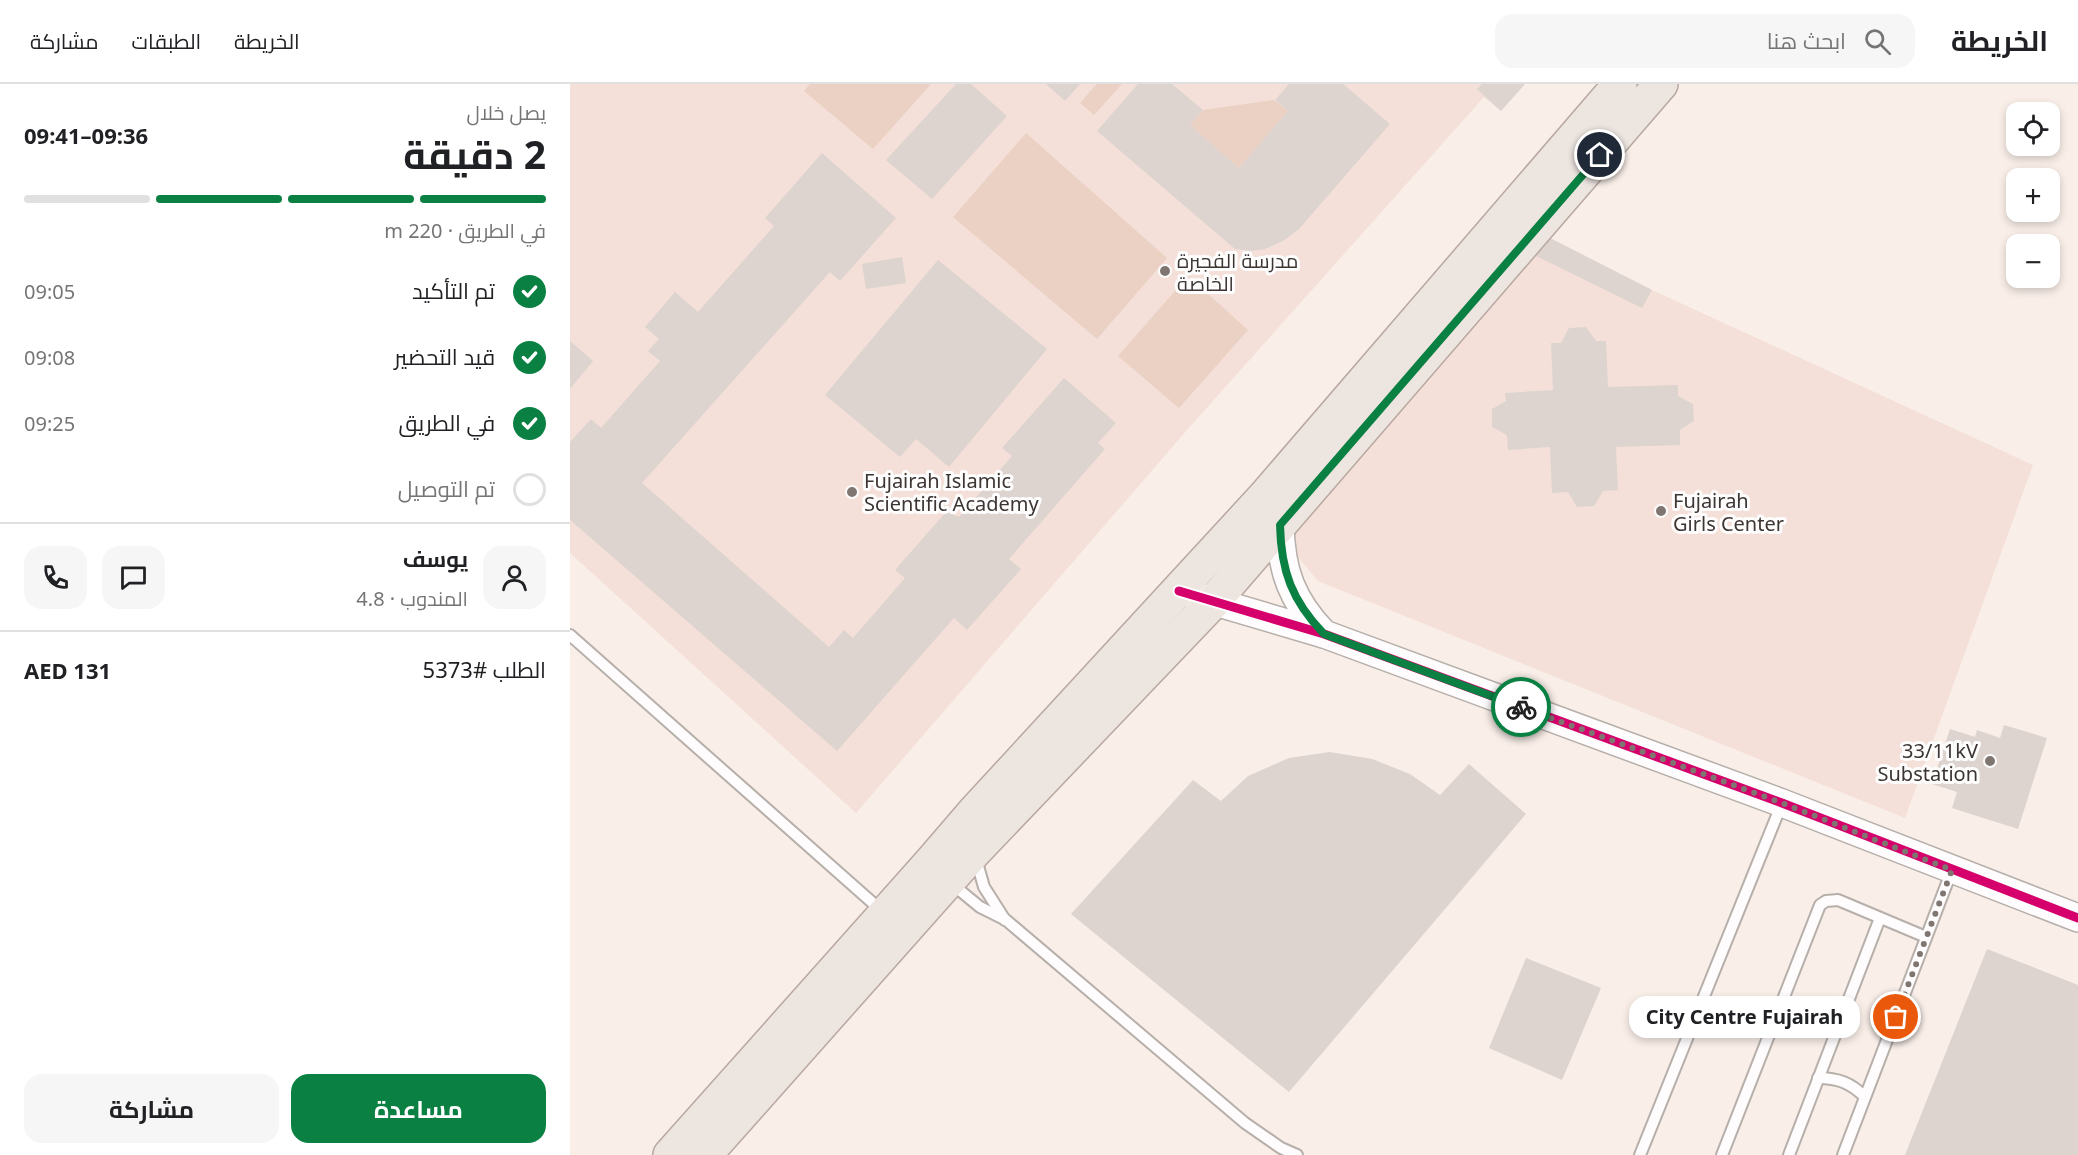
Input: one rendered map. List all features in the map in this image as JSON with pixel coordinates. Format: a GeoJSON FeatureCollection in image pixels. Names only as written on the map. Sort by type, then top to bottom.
{"type":"FeatureCollection","features":[{"type":"Feature","properties":{"kind":"main road"},"geometry":{"type":"LineString","coordinates":[[705,1155],[940,872],[974,812],[1265,496],[1620,84]]}},
{"type":"Feature","properties":{"kind":"main road"},"geometry":{"type":"LineString","coordinates":[[670,1155],[885,914],[940,872],[975,851],[1213,602],[1661,84]]}},
{"type":"Feature","properties":{"kind":"street"},"geometry":{"type":"LineString","coordinates":[[1280,525],[1280,546],[1290,585],[1310,620],[1324,634]]}},
{"type":"Feature","properties":{"kind":"street"},"geometry":{"type":"LineString","coordinates":[[1179,591],[1324,634],[1782,803],[2078,918]]}},
{"type":"Feature","properties":{"kind":"lane"},"geometry":{"type":"LineString","coordinates":[[570,635],[885,914]]}},
{"type":"Feature","properties":{"kind":"lane"},"geometry":{"type":"LineString","coordinates":[[1640,1155],[1782,803]]}},
{"type":"Feature","properties":{"kind":"lane"},"geometry":{"type":"LineString","coordinates":[[975,851],[979,876],[1006,920]]}},
{"type":"Feature","properties":{"kind":"lane"},"geometry":{"type":"LineString","coordinates":[[1843,1155],[1952,870]]}},
{"type":"Feature","properties":{"kind":"lane"},"geometry":{"type":"LineString","coordinates":[[940,872],[980,908],[1006,920],[1280,1151],[1297,1155]]}},
{"type":"Feature","properties":{"kind":"lane"},"geometry":{"type":"LineString","coordinates":[[1722,1155],[1820,905],[1832,899],[1838,900],[1926,937]]}},
{"type":"Feature","properties":{"kind":"lane"},"geometry":{"type":"LineString","coordinates":[[1789,1155],[1880,918]]}},
{"type":"Feature","properties":{"kind":"lane"},"geometry":{"type":"LineString","coordinates":[[1818,1078],[1844,1081],[1856,1087],[1865,1097]]}},
{"type":"Feature","properties":{"kind":"shaded area","name":"Fujairah Islamic Scientific Academy"},"geometry":{"type":"Polygon","coordinates":[[[570,84],[1525,84],[1501,111],[1484,97],[1187,430],[856,813],[570,553],[570,84]]]}},
{"type":"Feature","properties":{"kind":"shaded area"},"geometry":{"type":"Polygon","coordinates":[[[810,84],[931,84],[873,149],[804,91],[810,84]]]}},
{"type":"Feature","properties":{"kind":"shaded area"},"geometry":{"type":"Polygon","coordinates":[[[1097,84],[1122,84],[1094,115],[1080,103],[1097,84]]]}},
{"type":"Feature","properties":{"kind":"shaded area"},"geometry":{"type":"Polygon","coordinates":[[[1274,100],[1288,111],[1239,168],[1190,125],[1203,110],[1274,100]]]}},
{"type":"Feature","properties":{"kind":"shaded area"},"geometry":{"type":"Polygon","coordinates":[[[1026,133],[1167,258],[1097,339],[953,217],[1026,133]]]}},
{"type":"Feature","properties":{"kind":"shaded area","name":"Fujairah Girls Center"},"geometry":{"type":"Polygon","coordinates":[[[1546,236],[1652,290],[2033,465],[1905,818],[1318,581],[1297,556],[1291,530],[1546,236]]]}},
{"type":"Feature","properties":{"kind":"shaded area"},"geometry":{"type":"Polygon","coordinates":[[[1188,276],[1248,330],[1179,408],[1118,356],[1188,276]]]}},
{"type":"Feature","properties":{"kind":"building"},"geometry":{"type":"Polygon","coordinates":[[[956,84],[971,84],[1007,116],[932,199],[886,160],[956,84]]]}},
{"type":"Feature","properties":{"kind":"building"},"geometry":{"type":"Polygon","coordinates":[[[1046,84],[1080,84],[1065,101],[1046,84]]]}},
{"type":"Feature","properties":{"kind":"building"},"geometry":{"type":"Polygon","coordinates":[[[1138,84],[1172,84],[1203,110],[1190,125],[1239,168],[1288,111],[1275,100],[1289,84],[1343,84],[1390,124],[1299,229],[1283,241],[1265,249],[1251,251],[1235,249],[1097,131],[1138,84]]]}},
{"type":"Feature","properties":{"kind":"building"},"geometry":{"type":"Polygon","coordinates":[[[1482,84],[1525,84],[1501,111],[1477,89],[1482,84]]]}},
{"type":"Feature","properties":{"kind":"building"},"geometry":{"type":"Polygon","coordinates":[[[822,153],[896,218],[840,281],[830,272],[642,483],[829,647],[844,630],[853,638],[905,578],[895,570],[946,512],[959,517],[1012,456],[1002,448],[1064,378],[1116,423],[1098,443],[1105,449],[1009,559],[1021,569],[967,630],[954,618],[837,751],[570,520],[570,442],[591,419],[601,428],[660,361],[648,351],[659,339],[645,327],[675,292],[698,312],[774,226],[765,218],[822,153]]]}},
{"type":"Feature","properties":{"kind":"building"},"geometry":{"type":"Polygon","coordinates":[[[1546,236],[1652,290],[1642,308],[1532,254],[1546,236]]]}},
{"type":"Feature","properties":{"kind":"building"},"geometry":{"type":"Polygon","coordinates":[[[902,257],[906,283],[866,289],[862,264],[902,257]]]}},
{"type":"Feature","properties":{"kind":"building"},"geometry":{"type":"Polygon","coordinates":[[[938,260],[1047,349],[949,467],[916,439],[900,457],[825,395],[938,260]]]}},
{"type":"Feature","properties":{"kind":"building"},"geometry":{"type":"Polygon","coordinates":[[[1586,327],[1596,341],[1606,341],[1608,387],[1678,385],[1678,396],[1693,404],[1694,421],[1680,430],[1680,445],[1616,447],[1618,490],[1603,491],[1594,506],[1577,507],[1568,492],[1552,493],[1550,447],[1508,450],[1507,435],[1492,427],[1492,409],[1506,401],[1505,393],[1553,390],[1551,343],[1561,343],[1569,328],[1586,327]]]}},
{"type":"Feature","properties":{"kind":"building"},"geometry":{"type":"Polygon","coordinates":[[[570,341],[593,361],[570,389],[570,341]]]}},
{"type":"Feature","properties":{"kind":"building","name":"33/11kV Substation"},"geometry":{"type":"Polygon","coordinates":[[[2004,725],[2047,738],[2018,829],[1952,808],[1957,792],[1932,784],[1950,729],[1975,737],[1977,730],[2000,738],[2004,725]]]}},
{"type":"Feature","properties":{"kind":"building"},"geometry":{"type":"Polygon","coordinates":[[[1330,752],[1372,759],[1410,774],[1440,795],[1469,764],[1526,814],[1289,1092],[1071,914],[1193,780],[1221,801],[1248,776],[1289,758],[1330,752]]]}},
{"type":"Feature","properties":{"kind":"building"},"geometry":{"type":"Polygon","coordinates":[[[1987,949],[2078,985],[2078,1155],[1905,1155],[1987,949]]]}},
{"type":"Feature","properties":{"kind":"building"},"geometry":{"type":"Polygon","coordinates":[[[1526,958],[1601,988],[1562,1080],[1489,1048],[1526,958]]]}},
{"type":"Feature","properties":{"kind":"cycle path"},"geometry":{"type":"LineString","coordinates":[[1179,591],[1324,634],[1782,803],[2078,918]]}},
{"type":"Feature","properties":{"kind":"way so far"},"geometry":{"type":"LineString","coordinates":[[1521,707],[1782,803],[1952,870],[1896,1017]]}},
{"type":"Feature","properties":{"kind":"place","name":"مدرسة الفجيرة الخاصة"},"geometry":{"type":"Point","coordinates":[1165,271]}},
{"type":"Feature","properties":{"kind":"place","name":"Fujairah Islamic Scientific Academy"},"geometry":{"type":"Point","coordinates":[852,492]}},
{"type":"Feature","properties":{"kind":"place","name":"Fujairah Girls Center"},"geometry":{"type":"Point","coordinates":[1661,511]}},
{"type":"Feature","properties":{"kind":"place","name":"33/11kV Substation"},"geometry":{"type":"Point","coordinates":[1990,761]}},
{"type":"Feature","properties":{"kind":"place","name":"City Centre Fujairah"},"geometry":{"type":"Point","coordinates":[1896,1017]}},
{"type":"Feature","properties":{"kind":"route"},"geometry":{"type":"LineString","coordinates":[[1521,707],[1324,634],[1310,620],[1290,585],[1280,546],[1280,525],[1600,155]]}}]}
